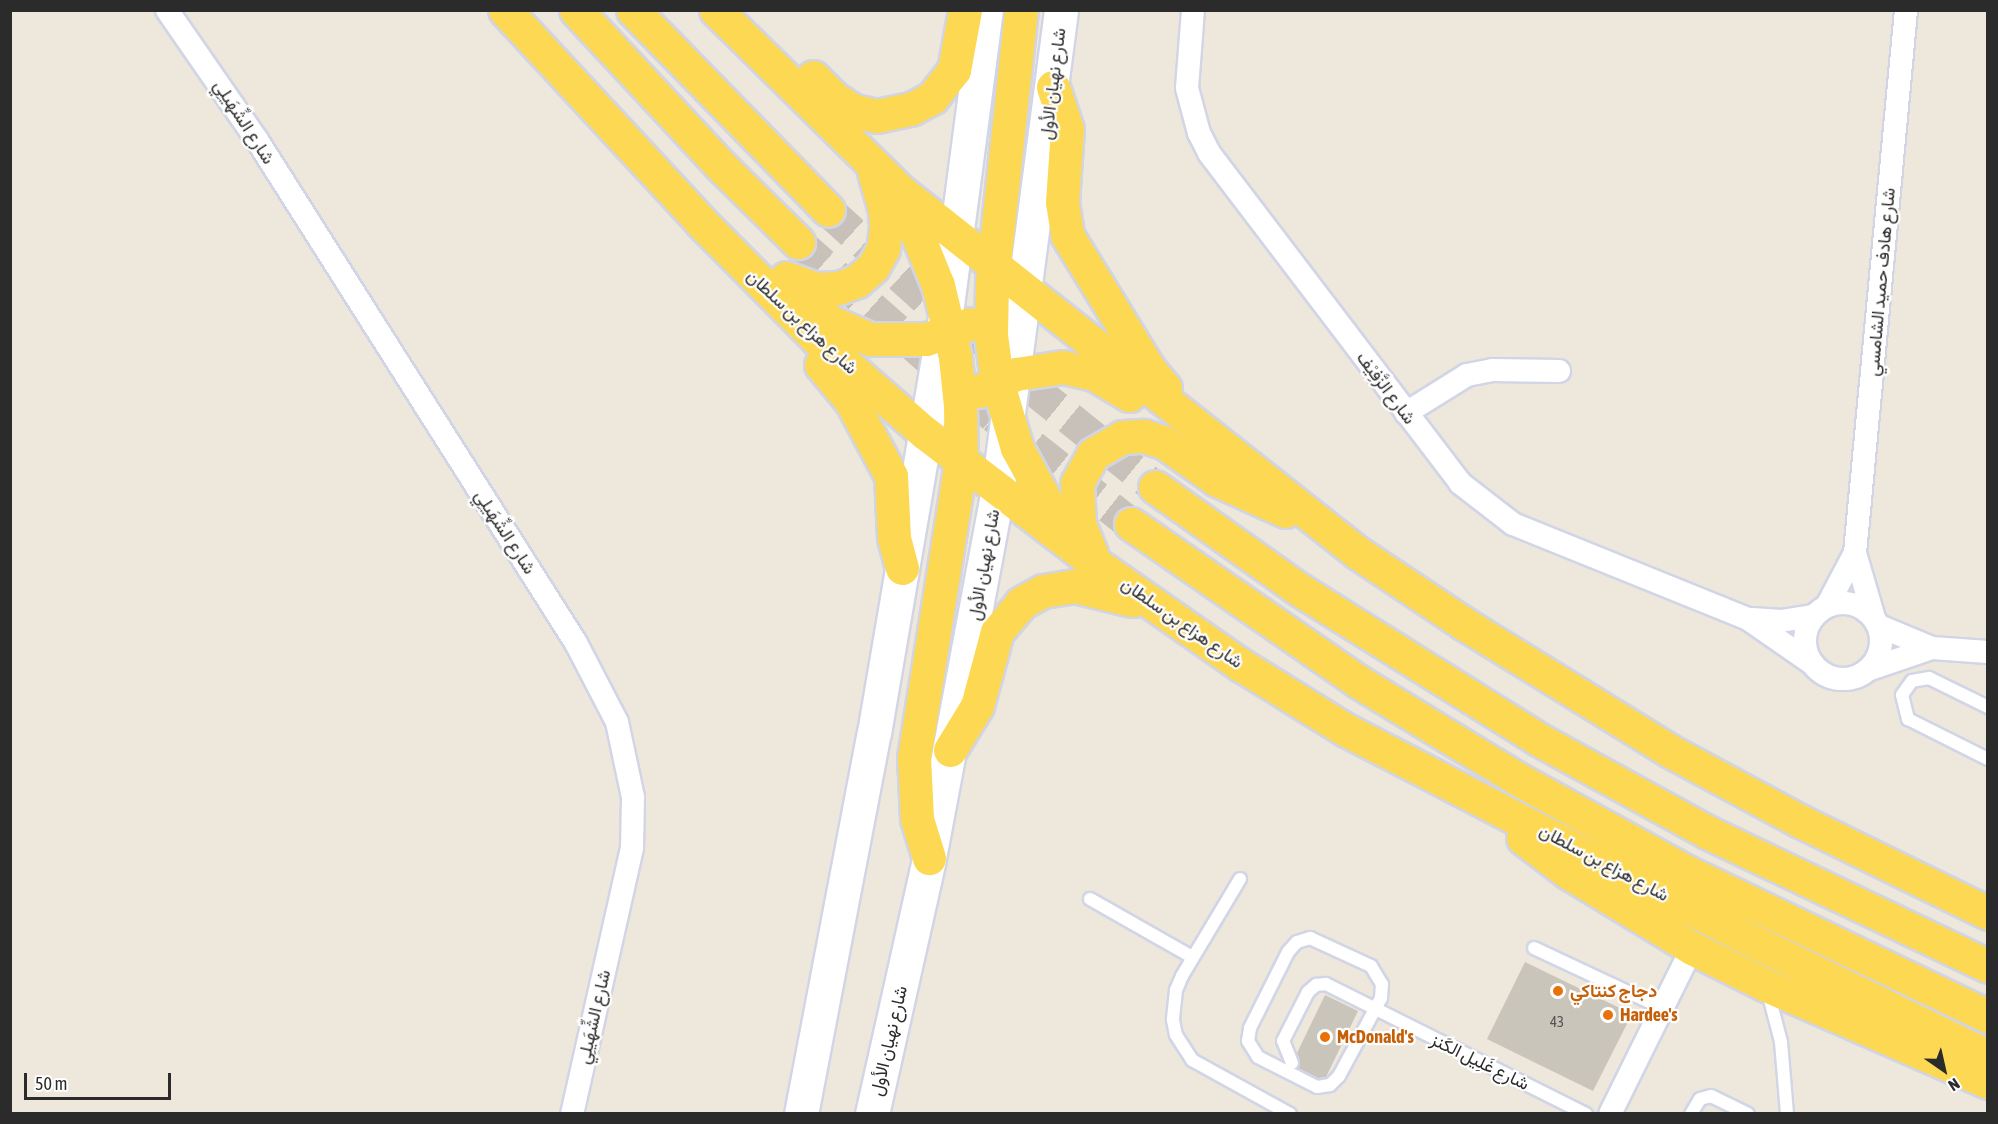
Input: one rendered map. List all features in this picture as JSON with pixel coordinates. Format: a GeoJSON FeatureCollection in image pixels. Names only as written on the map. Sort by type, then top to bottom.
{"type":"FeatureCollection","features":[{"type":"Feature","properties":{"kind":"main road"},"geometry":{"type":"LineString","coordinates":[[505,10],[701,222],[764,274],[831,322],[856,335],[897,342],[991,312],[1025,284]]}},
{"type":"Feature","properties":{"kind":"main road"},"geometry":{"type":"LineString","coordinates":[[576,10],[714,159],[798,242]]}},
{"type":"Feature","properties":{"kind":"main road"},"geometry":{"type":"LineString","coordinates":[[633,10],[828,210]]}},
{"type":"Feature","properties":{"kind":"main road"},"geometry":{"type":"LineString","coordinates":[[720,15],[788,54],[843,105],[877,116],[911,109],[940,89],[958,59],[965,10]]}},
{"type":"Feature","properties":{"kind":"main road"},"geometry":{"type":"LineString","coordinates":[[801,1113],[946,327],[986,10]]}},
{"type":"Feature","properties":{"kind":"main road"},"geometry":{"type":"LineString","coordinates":[[1007,377],[991,312],[993,266],[1021,10]]}},
{"type":"Feature","properties":{"kind":"main road","name":"شارع نهيان الأول"},"geometry":{"type":"LineString","coordinates":[[873,1113],[951,750],[998,489],[1008,424],[1007,377],[1025,284],[1053,87],[1061,10]]}},
{"type":"Feature","properties":{"kind":"main road"},"geometry":{"type":"LineString","coordinates":[[720,15],[898,190],[993,266],[1025,284],[1310,518],[1407,587],[1670,751],[1800,821],[1988,913]]}},
{"type":"Feature","properties":{"kind":"main road"},"geometry":{"type":"LineString","coordinates":[[1053,87],[1066,129],[1062,213],[1072,245],[1157,380],[1221,433],[1271,487]]}},
{"type":"Feature","properties":{"kind":"main road"},"geometry":{"type":"LineString","coordinates":[[764,274],[817,289],[838,288],[857,281],[873,267],[883,249],[886,228],[885,211],[872,165]]}},
{"type":"Feature","properties":{"kind":"main road"},"geometry":{"type":"LineString","coordinates":[[898,190],[929,258],[946,327],[960,405],[961,461],[914,757],[917,819],[929,858]]}},
{"type":"Feature","properties":{"kind":"main road"},"geometry":{"type":"LineString","coordinates":[[764,274],[780,321],[842,388],[860,416],[894,486],[894,538],[902,567]]}},
{"type":"Feature","properties":{"kind":"main road","name":"شارع هزاع بن سلطان"},"geometry":{"type":"LineString","coordinates":[[764,274],[816,338],[926,443],[961,461],[1085,556],[1293,699],[1455,787],[1759,944],[1988,1056]]}},
{"type":"Feature","properties":{"kind":"main road"},"geometry":{"type":"LineString","coordinates":[[926,443],[960,405],[1007,377],[1063,367],[1094,374],[1122,390],[1206,453],[1271,487]]}},
{"type":"Feature","properties":{"kind":"main road"},"geometry":{"type":"LineString","coordinates":[[1008,424],[1038,493],[1085,556]]}},
{"type":"Feature","properties":{"kind":"main road"},"geometry":{"type":"LineString","coordinates":[[1085,556],[1079,524],[1077,483],[1093,454],[1122,437],[1155,438],[1239,492],[1310,518]]}},
{"type":"Feature","properties":{"kind":"main road"},"geometry":{"type":"LineString","coordinates":[[1155,487],[1300,590],[1538,740],[1707,832],[1988,966]]}},
{"type":"Feature","properties":{"kind":"main road","name":"شارع هزاع بن سلطان"},"geometry":{"type":"LineString","coordinates":[[1131,524],[1340,669],[1516,778],[1688,872],[1988,1016]]}},
{"type":"Feature","properties":{"kind":"main road"},"geometry":{"type":"LineString","coordinates":[[951,750],[977,706],[997,632],[1021,603],[1043,591],[1074,586],[1161,609]]}},
{"type":"Feature","properties":{"kind":"main road"},"geometry":{"type":"LineString","coordinates":[[1455,787],[1569,873],[1692,948],[1766,985],[1988,1082]]}},
{"type":"Feature","properties":{"kind":"street","name":"شارع الشِّهَيلِي"},"geometry":{"type":"LineString","coordinates":[[167,10],[257,140],[587,660],[617,722],[629,771],[632,848],[572,1113]]}},
{"type":"Feature","properties":{"kind":"street","name":"شارع الزَّفِيْف"},"geometry":{"type":"LineString","coordinates":[[1193,10],[1187,88],[1199,133],[1209,153],[1460,483],[1513,524],[1748,619],[1813,664]]}},
{"type":"Feature","properties":{"kind":"street","name":"شارع هادف حميد الشامسي"},"geometry":{"type":"LineString","coordinates":[[1877,622],[1855,554],[1906,10]]}},
{"type":"Feature","properties":{"kind":"street"},"geometry":{"type":"LineString","coordinates":[[1406,413],[1444,386],[1467,375],[1492,370],[1559,371]]}},
{"type":"Feature","properties":{"kind":"street","name":"شارع هادف حميد الشامسي"},"geometry":{"type":"LineString","coordinates":[[1821,611],[1855,554]]}},
{"type":"Feature","properties":{"kind":"street"},"geometry":{"type":"LineString","coordinates":[[1932,648],[1870,669],[1854,678],[1836,679],[1813,664],[1805,638],[1821,611],[1852,604],[1877,622],[1932,648],[1988,652]]}},
{"type":"Feature","properties":{"kind":"street","name":"شارع الزَّفِيْف"},"geometry":{"type":"LineString","coordinates":[[1748,619],[1781,621],[1821,611]]}},
{"type":"Feature","properties":{"kind":"street"},"geometry":{"type":"LineString","coordinates":[[1870,669],[1882,644],[1877,622]]}},
{"type":"Feature","properties":{"kind":"street"},"geometry":{"type":"LineString","coordinates":[[1610,1113],[1692,948]]}},
{"type":"Feature","properties":{"kind":"lane"},"geometry":{"type":"LineString","coordinates":[[1988,707],[1929,678],[1912,681],[1902,695],[1908,719],[1988,759]]}},
{"type":"Feature","properties":{"kind":"lane"},"geometry":{"type":"LineString","coordinates":[[1240,879],[1192,957],[1173,1005],[1176,1035],[1183,1048],[1204,1070],[1290,1113]]}},
{"type":"Feature","properties":{"kind":"lane"},"geometry":{"type":"LineString","coordinates":[[1090,899],[1192,957]]}},
{"type":"Feature","properties":{"kind":"lane"},"geometry":{"type":"LineString","coordinates":[[1303,939],[1317,940],[1371,966],[1382,984],[1374,1011],[1339,1076],[1324,1087],[1311,1086],[1258,1057],[1250,1047],[1250,1028],[1292,946],[1303,939]]}},
{"type":"Feature","properties":{"kind":"lane"},"geometry":{"type":"LineString","coordinates":[[1534,948],[1662,1008]]}},
{"type":"Feature","properties":{"kind":"lane","name":"شارع غَلِيل الكَنز"},"geometry":{"type":"LineString","coordinates":[[1292,1063],[1283,1041],[1308,992],[1316,985],[1326,984],[1374,1011],[1586,1113]]}},
{"type":"Feature","properties":{"kind":"lane"},"geometry":{"type":"LineString","coordinates":[[1766,985],[1777,1017],[1787,1113]]}},
{"type":"Feature","properties":{"kind":"lane"},"geometry":{"type":"LineString","coordinates":[[1326,1078],[1339,1076]]}},
{"type":"Feature","properties":{"kind":"lane"},"geometry":{"type":"LineString","coordinates":[[1691,1113],[1698,1102],[1707,1096],[1743,1112]]}},
{"type":"Feature","properties":{"kind":"building"},"geometry":{"type":"Polygon","coordinates":[[[1525,962],[1632,1014],[1593,1091],[1487,1039],[1525,962]]]}},
{"type":"Feature","properties":{"kind":"building","name":"McDonald's"},"geometry":{"type":"Polygon","coordinates":[[[1325,995],[1358,1011],[1326,1077],[1318,1078],[1298,1068],[1297,1053],[1325,995]]]}},
{"type":"Feature","properties":{"kind":"tunnel"},"geometry":{"type":"LineString","coordinates":[[828,210],[955,325],[1155,487]]}},
{"type":"Feature","properties":{"kind":"tunnel"},"geometry":{"type":"LineString","coordinates":[[798,242],[994,416],[1131,524]]}},
{"type":"Feature","properties":{"kind":"place","name":"دجاج كنتاكي"},"geometry":{"type":"Point","coordinates":[1558,991]}},
{"type":"Feature","properties":{"kind":"place","name":"Hardee's"},"geometry":{"type":"Point","coordinates":[1608,1015]}},
{"type":"Feature","properties":{"kind":"place","name":"McDonald's"},"geometry":{"type":"Point","coordinates":[1325,1037]}}]}
